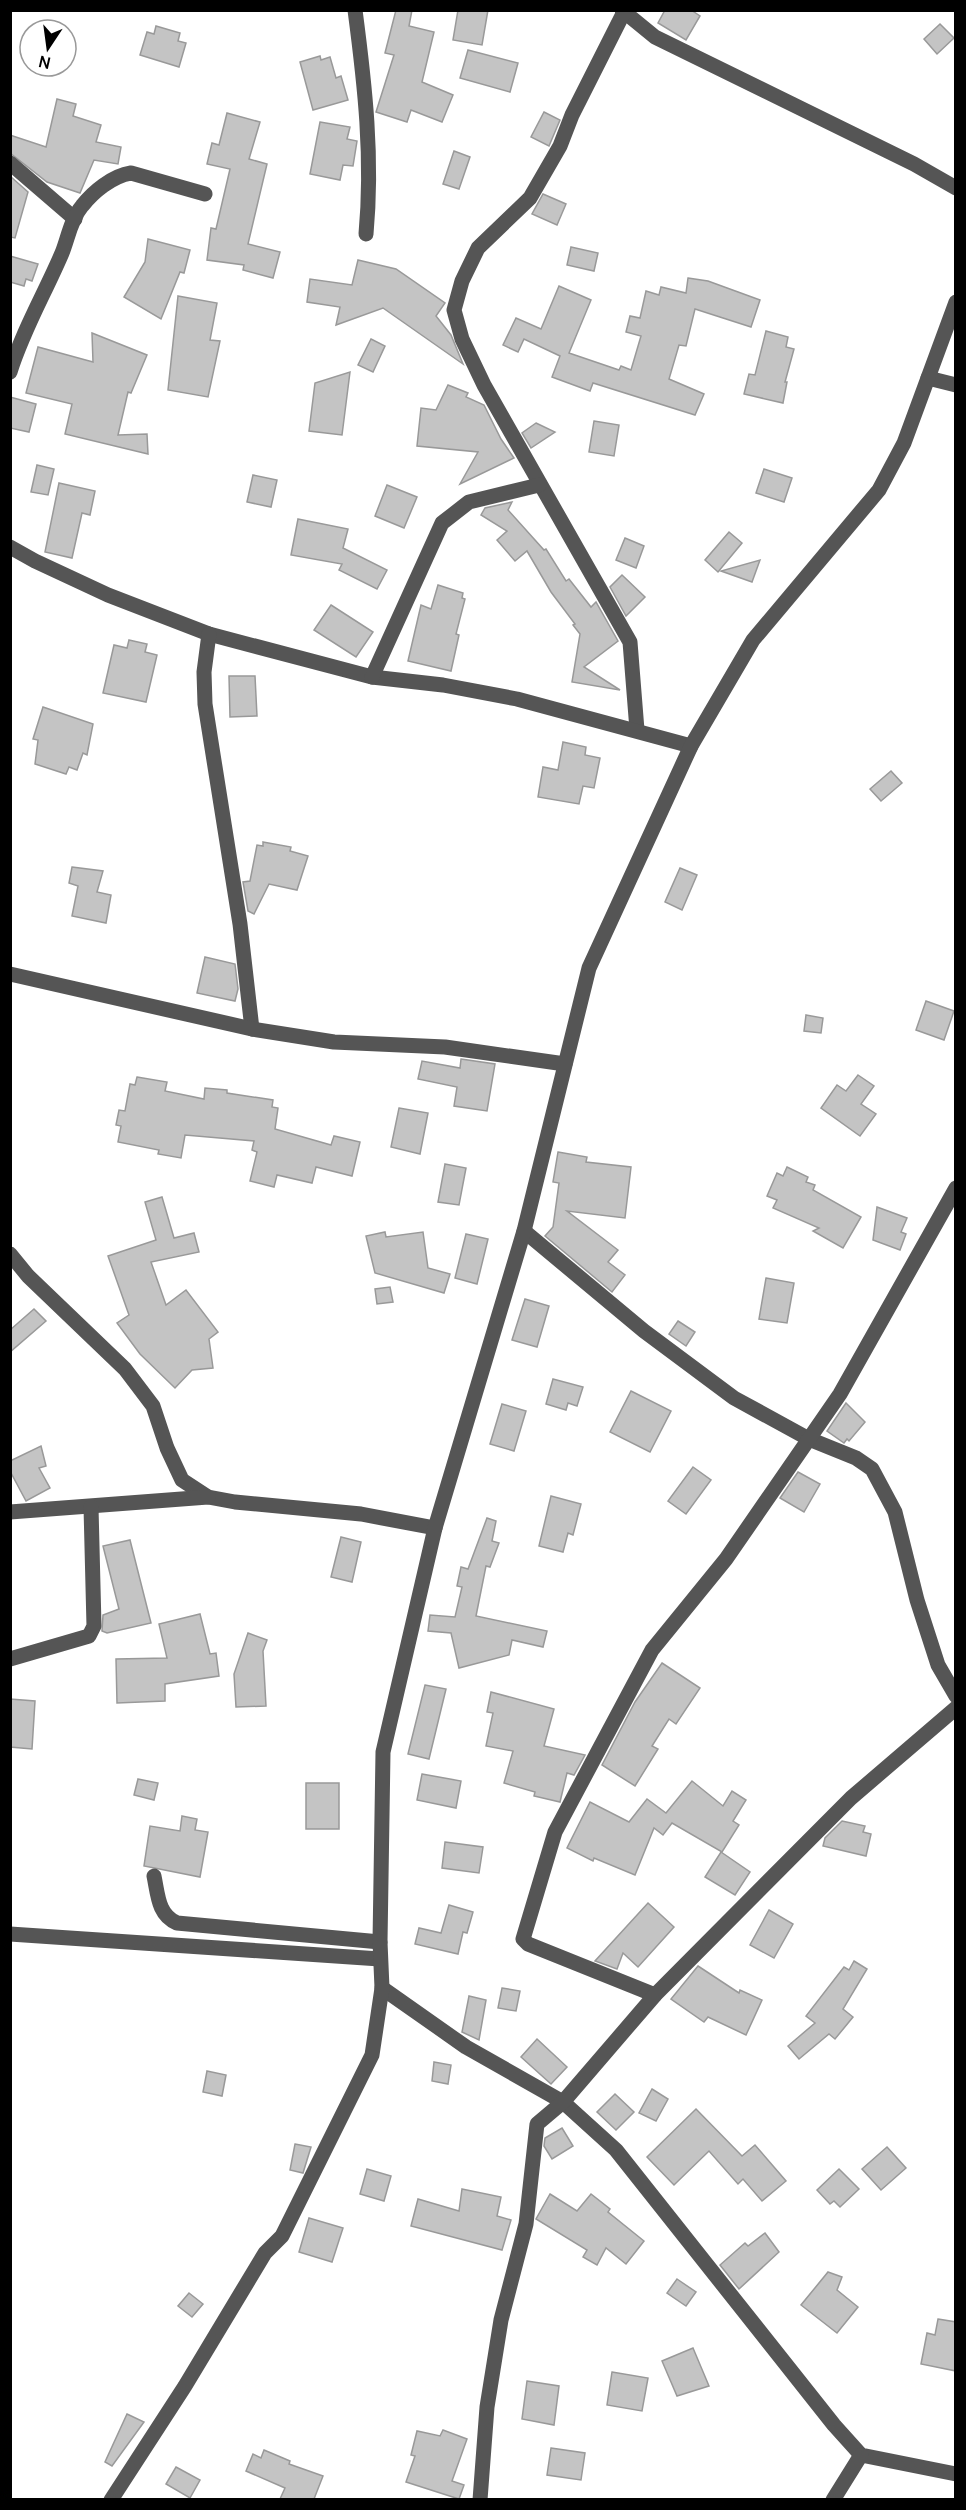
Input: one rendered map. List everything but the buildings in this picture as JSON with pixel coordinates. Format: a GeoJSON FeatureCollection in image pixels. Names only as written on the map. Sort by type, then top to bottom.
{"type":"FeatureCollection","features":[{"type":"Feature","properties":{"kind":"street"},"geometry":{"type":"LineString","coordinates":[[355,10],[368,110],[370,184],[366,234]]}},
{"type":"Feature","properties":{"kind":"street"},"geometry":{"type":"LineString","coordinates":[[636,729],[630,642],[539,485],[484,385],[462,339],[454,310],[462,281],[478,248],[530,198],[560,146],[572,115],[623,11],[655,37],[914,164],[956,188]]}},
{"type":"Feature","properties":{"kind":"street"},"geometry":{"type":"LineString","coordinates":[[10,163],[75,219]]}},
{"type":"Feature","properties":{"kind":"street"},"geometry":{"type":"LineString","coordinates":[[10,372],[18,345],[63,252],[80,208],[97,191],[121,175],[141,174],[205,194]]}},
{"type":"Feature","properties":{"kind":"street"},"geometry":{"type":"LineString","coordinates":[[111,2499],[185,2386],[265,2253],[282,2236],[372,2055],[382,1988],[380,1942],[384,1752],[435,1528],[524,1231],[589,968],[691,746],[753,640],[879,490],[904,443],[956,302]]}},
{"type":"Feature","properties":{"kind":"street"},"geometry":{"type":"LineString","coordinates":[[928,378],[956,385]]}},
{"type":"Feature","properties":{"kind":"street"},"geometry":{"type":"LineString","coordinates":[[372,677],[442,523],[469,502],[539,485]]}},
{"type":"Feature","properties":{"kind":"street"},"geometry":{"type":"LineString","coordinates":[[10,547],[108,595],[209,634],[372,677],[442,685],[517,699],[636,729],[691,746]]}},
{"type":"Feature","properties":{"kind":"street"},"geometry":{"type":"LineString","coordinates":[[209,634],[204,672],[206,704],[238,913],[252,1029]]}},
{"type":"Feature","properties":{"kind":"street"},"geometry":{"type":"LineString","coordinates":[[10,974],[252,1029],[334,1042],[445,1047],[565,1064]]}},
{"type":"Feature","properties":{"kind":"street"},"geometry":{"type":"LineString","coordinates":[[655,1995],[528,1944],[523,1939],[555,1832],[652,1650],[726,1559],[840,1394],[956,1188]]}},
{"type":"Feature","properties":{"kind":"street"},"geometry":{"type":"LineString","coordinates":[[524,1231],[644,1331],[734,1398],[809,1439],[856,1458],[872,1469],[895,1512],[917,1600],[939,1665],[956,1696]]}},
{"type":"Feature","properties":{"kind":"street"},"geometry":{"type":"LineString","coordinates":[[10,1254],[28,1276],[125,1369],[153,1406],[167,1448],[182,1480],[208,1497]]}},
{"type":"Feature","properties":{"kind":"street"},"geometry":{"type":"LineString","coordinates":[[10,1512],[208,1497],[235,1503],[362,1514],[435,1528]]}},
{"type":"Feature","properties":{"kind":"street"},"geometry":{"type":"LineString","coordinates":[[10,1659],[89,1636],[94,1626],[91,1507]]}},
{"type":"Feature","properties":{"kind":"street"},"geometry":{"type":"LineString","coordinates":[[480,2499],[487,2407],[501,2320],[526,2224],[537,2124],[563,2102],[655,1995],[851,1798],[956,1708]]}},
{"type":"Feature","properties":{"kind":"street"},"geometry":{"type":"LineString","coordinates":[[154,1876],[161,1908],[167,1919],[177,1923],[380,1942]]}},
{"type":"Feature","properties":{"kind":"street"},"geometry":{"type":"LineString","coordinates":[[10,1934],[380,1959]]}},
{"type":"Feature","properties":{"kind":"street"},"geometry":{"type":"LineString","coordinates":[[382,1988],[466,2047],[563,2102],[616,2150],[834,2425],[861,2455],[956,2474]]}},
{"type":"Feature","properties":{"kind":"street"},"geometry":{"type":"LineString","coordinates":[[832,2499],[861,2455]]}}]}
